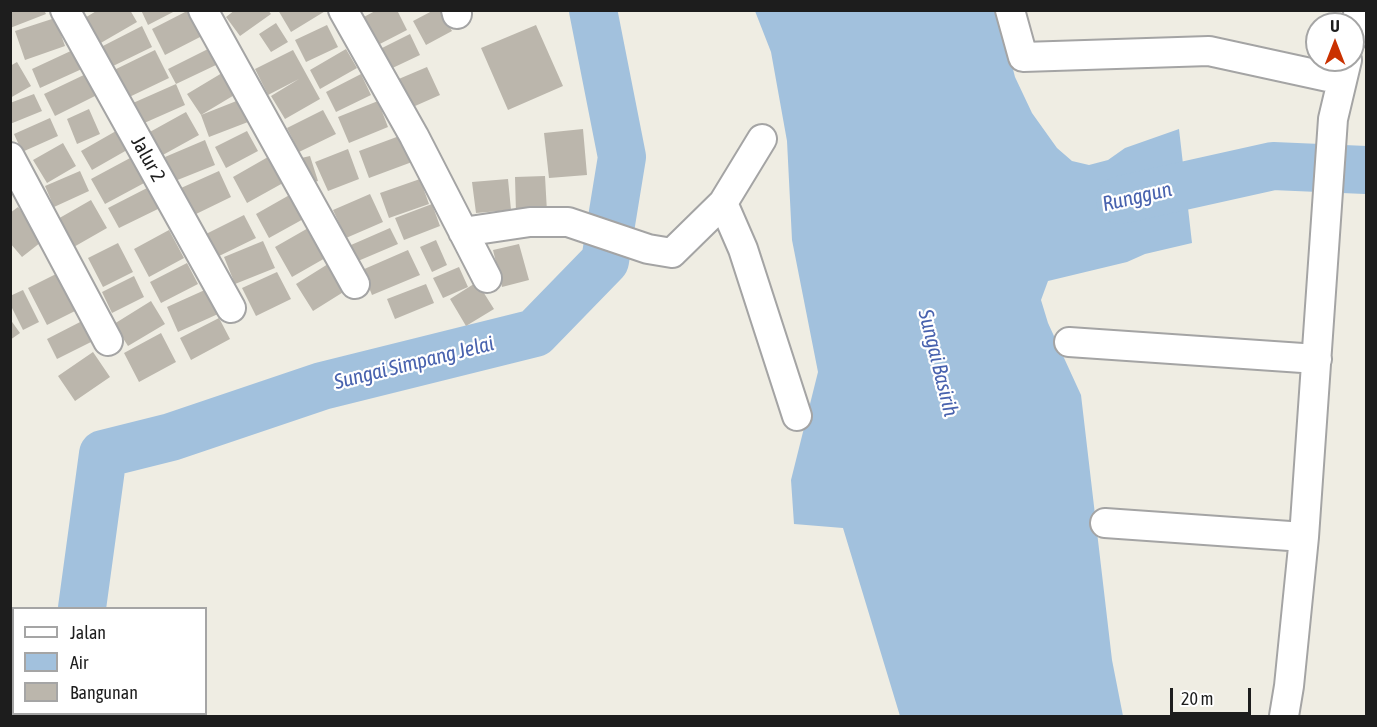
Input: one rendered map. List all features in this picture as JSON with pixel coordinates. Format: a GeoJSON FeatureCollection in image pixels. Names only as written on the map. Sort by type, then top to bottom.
{"type":"FeatureCollection","features":[{"type":"Feature","properties":{"kind":"street","name":"Jalur 2"},"geometry":{"type":"LineString","coordinates":[[65,10],[231,308]]}},
{"type":"Feature","properties":{"kind":"street"},"geometry":{"type":"LineString","coordinates":[[203,10],[355,284]]}},
{"type":"Feature","properties":{"kind":"street"},"geometry":{"type":"LineString","coordinates":[[343,10],[414,135],[487,278]]}},
{"type":"Feature","properties":{"kind":"street"},"geometry":{"type":"LineString","coordinates":[[1010,10],[1023,57],[1209,51],[1305,64]]}},
{"type":"Feature","properties":{"kind":"street"},"geometry":{"type":"LineString","coordinates":[[1284,717],[1304,537],[1333,119],[1345,72]]}},
{"type":"Feature","properties":{"kind":"street"},"geometry":{"type":"LineString","coordinates":[[463,232],[530,222],[568,222],[648,249],[668,254],[675,252],[723,203],[762,139]]}},
{"type":"Feature","properties":{"kind":"street"},"geometry":{"type":"LineString","coordinates":[[10,157],[108,341]]}},
{"type":"Feature","properties":{"kind":"street"},"geometry":{"type":"LineString","coordinates":[[723,203],[743,249],[798,416]]}},
{"type":"Feature","properties":{"kind":"street"},"geometry":{"type":"LineString","coordinates":[[1070,342],[1317,359]]}},
{"type":"Feature","properties":{"kind":"street"},"geometry":{"type":"LineString","coordinates":[[1105,523],[1304,537]]}},
{"type":"Feature","properties":{"kind":"water","name":"Sungai Basirih"},"geometry":{"type":"Polygon","coordinates":[[[755,11],[998,11],[1015,77],[1032,113],[1057,148],[1072,161],[1089,165],[1108,160],[1125,148],[1179,129],[1192,243],[1048,281],[1041,300],[1048,323],[1081,395],[1112,660],[1123,716],[900,716],[843,528],[794,524],[791,480],[818,372],[792,240],[787,141],[771,52],[755,11]]]}},
{"type":"Feature","properties":{"kind":"building"},"geometry":{"type":"Polygon","coordinates":[[[10,10],[44,10],[46,14],[10,28],[10,10]]]}},
{"type":"Feature","properties":{"kind":"building"},"geometry":{"type":"Polygon","coordinates":[[[98,10],[130,10],[137,22],[99,44],[83,19],[98,10]]]}},
{"type":"Feature","properties":{"kind":"building"},"geometry":{"type":"Polygon","coordinates":[[[141,10],[177,10],[148,25],[141,10]]]}},
{"type":"Feature","properties":{"kind":"building"},"geometry":{"type":"Polygon","coordinates":[[[189,10],[202,36],[165,55],[152,29],[189,10]]]}},
{"type":"Feature","properties":{"kind":"building"},"geometry":{"type":"Polygon","coordinates":[[[235,10],[268,10],[271,14],[240,36],[226,17],[235,10]]]}},
{"type":"Feature","properties":{"kind":"building"},"geometry":{"type":"Polygon","coordinates":[[[278,10],[327,10],[291,32],[278,10]]]}},
{"type":"Feature","properties":{"kind":"building"},"geometry":{"type":"Polygon","coordinates":[[[377,10],[397,10],[407,30],[374,47],[360,19],[377,10]]]}},
{"type":"Feature","properties":{"kind":"building"},"geometry":{"type":"Polygon","coordinates":[[[434,10],[441,10],[452,31],[426,45],[413,21],[434,10]]]}},
{"type":"Feature","properties":{"kind":"building"},"geometry":{"type":"Polygon","coordinates":[[[55,18],[65,46],[25,60],[15,31],[55,18]]]}},
{"type":"Feature","properties":{"kind":"building"},"geometry":{"type":"Polygon","coordinates":[[[276,23],[288,42],[271,52],[259,34],[276,23]]]}},
{"type":"Feature","properties":{"kind":"building"},"geometry":{"type":"Polygon","coordinates":[[[327,25],[338,47],[306,62],[295,40],[327,25]]]}},
{"type":"Feature","properties":{"kind":"building"},"geometry":{"type":"Polygon","coordinates":[[[536,25],[563,86],[508,110],[481,48],[536,25]]]}},
{"type":"Feature","properties":{"kind":"building"},"geometry":{"type":"Polygon","coordinates":[[[142,26],[152,47],[109,68],[99,48],[142,26]]]}},
{"type":"Feature","properties":{"kind":"building"},"geometry":{"type":"Polygon","coordinates":[[[410,34],[420,55],[384,72],[374,52],[410,34]]]}},
{"type":"Feature","properties":{"kind":"building"},"geometry":{"type":"Polygon","coordinates":[[[75,49],[84,68],[40,88],[32,69],[75,49]]]}},
{"type":"Feature","properties":{"kind":"building"},"geometry":{"type":"Polygon","coordinates":[[[208,49],[216,65],[176,84],[168,69],[208,49]]]}},
{"type":"Feature","properties":{"kind":"building"},"geometry":{"type":"Polygon","coordinates":[[[346,49],[357,68],[320,89],[310,70],[346,49]]]}},
{"type":"Feature","properties":{"kind":"building"},"geometry":{"type":"Polygon","coordinates":[[[155,50],[169,78],[123,100],[110,72],[155,50]]]}},
{"type":"Feature","properties":{"kind":"building"},"geometry":{"type":"Polygon","coordinates":[[[293,50],[320,99],[285,119],[271,96],[299,79],[268,95],[255,69],[293,50]]]}},
{"type":"Feature","properties":{"kind":"building"},"geometry":{"type":"Polygon","coordinates":[[[17,62],[31,86],[10,98],[10,66],[17,62]]]}},
{"type":"Feature","properties":{"kind":"building"},"geometry":{"type":"Polygon","coordinates":[[[427,67],[440,95],[406,110],[394,81],[427,67]]]}},
{"type":"Feature","properties":{"kind":"building"},"geometry":{"type":"Polygon","coordinates":[[[88,73],[99,94],[55,116],[44,94],[88,73]]]}},
{"type":"Feature","properties":{"kind":"building"},"geometry":{"type":"Polygon","coordinates":[[[222,73],[236,94],[201,115],[187,94],[222,73]]]}},
{"type":"Feature","properties":{"kind":"building"},"geometry":{"type":"Polygon","coordinates":[[[361,74],[371,95],[336,112],[326,92],[361,74]]]}},
{"type":"Feature","properties":{"kind":"building"},"geometry":{"type":"Polygon","coordinates":[[[176,84],[185,105],[142,124],[133,103],[176,84]]]}},
{"type":"Feature","properties":{"kind":"building"},"geometry":{"type":"Polygon","coordinates":[[[34,94],[42,111],[10,124],[10,103],[34,94]]]}},
{"type":"Feature","properties":{"kind":"building"},"geometry":{"type":"Polygon","coordinates":[[[239,100],[248,122],[209,137],[201,115],[239,100]]]}},
{"type":"Feature","properties":{"kind":"building"},"geometry":{"type":"Polygon","coordinates":[[[378,101],[388,127],[349,143],[338,117],[378,101]]]}},
{"type":"Feature","properties":{"kind":"building"},"geometry":{"type":"Polygon","coordinates":[[[89,109],[100,134],[77,144],[67,119],[89,109]]]}},
{"type":"Feature","properties":{"kind":"building"},"geometry":{"type":"Polygon","coordinates":[[[323,110],[336,134],[299,152],[287,128],[323,110]]]}},
{"type":"Feature","properties":{"kind":"building"},"geometry":{"type":"Polygon","coordinates":[[[186,112],[199,135],[161,156],[148,133],[186,112]]]}},
{"type":"Feature","properties":{"kind":"building"},"geometry":{"type":"Polygon","coordinates":[[[50,118],[58,136],[22,152],[14,134],[50,118]]]}},
{"type":"Feature","properties":{"kind":"building"},"geometry":{"type":"Polygon","coordinates":[[[583,129],[587,175],[549,178],[544,133],[583,129]]]}},
{"type":"Feature","properties":{"kind":"building"},"geometry":{"type":"Polygon","coordinates":[[[116,131],[127,150],[92,170],[81,151],[116,131]]]}},
{"type":"Feature","properties":{"kind":"building"},"geometry":{"type":"Polygon","coordinates":[[[247,131],[258,151],[226,168],[215,147],[247,131]]]}},
{"type":"Feature","properties":{"kind":"building"},"geometry":{"type":"Polygon","coordinates":[[[402,135],[412,162],[369,178],[359,151],[402,135]]]}},
{"type":"Feature","properties":{"kind":"building"},"geometry":{"type":"Polygon","coordinates":[[[205,140],[215,165],[175,181],[165,157],[205,140]]]}},
{"type":"Feature","properties":{"kind":"building"},"geometry":{"type":"Polygon","coordinates":[[[63,143],[76,166],[47,183],[33,160],[63,143]]]}},
{"type":"Feature","properties":{"kind":"building"},"geometry":{"type":"Polygon","coordinates":[[[348,149],[359,179],[328,191],[315,162],[348,149]]]}},
{"type":"Feature","properties":{"kind":"building"},"geometry":{"type":"Polygon","coordinates":[[[310,156],[318,181],[305,185],[297,159],[310,156]]]}},
{"type":"Feature","properties":{"kind":"building"},"geometry":{"type":"Polygon","coordinates":[[[132,157],[146,182],[105,204],[91,179],[132,157]]]}},
{"type":"Feature","properties":{"kind":"building"},"geometry":{"type":"Polygon","coordinates":[[[268,157],[283,183],[247,203],[233,177],[268,157]]]}},
{"type":"Feature","properties":{"kind":"building"},"geometry":{"type":"Polygon","coordinates":[[[80,171],[89,191],[54,207],[45,186],[80,171]]]}},
{"type":"Feature","properties":{"kind":"building"},"geometry":{"type":"Polygon","coordinates":[[[219,171],[231,197],[194,215],[181,188],[219,171]]]}},
{"type":"Feature","properties":{"kind":"building"},"geometry":{"type":"Polygon","coordinates":[[[545,176],[547,212],[516,213],[515,177],[545,176]]]}},
{"type":"Feature","properties":{"kind":"building"},"geometry":{"type":"Polygon","coordinates":[[[420,179],[429,204],[389,218],[380,193],[420,179]]]}},
{"type":"Feature","properties":{"kind":"building"},"geometry":{"type":"Polygon","coordinates":[[[508,179],[511,210],[476,213],[472,182],[508,179]]]}},
{"type":"Feature","properties":{"kind":"building"},"geometry":{"type":"Polygon","coordinates":[[[149,187],[160,208],[119,228],[108,208],[149,187]]]}},
{"type":"Feature","properties":{"kind":"building"},"geometry":{"type":"Polygon","coordinates":[[[293,193],[307,217],[269,238],[256,214],[293,193]]]}},
{"type":"Feature","properties":{"kind":"building"},"geometry":{"type":"Polygon","coordinates":[[[370,194],[383,222],[346,238],[333,210],[370,194]]]}},
{"type":"Feature","properties":{"kind":"building"},"geometry":{"type":"Polygon","coordinates":[[[91,200],[107,228],[72,248],[56,220],[91,200]]]}},
{"type":"Feature","properties":{"kind":"building"},"geometry":{"type":"Polygon","coordinates":[[[432,204],[440,226],[404,240],[395,218],[432,204]]]}},
{"type":"Feature","properties":{"kind":"building"},"geometry":{"type":"Polygon","coordinates":[[[18,207],[45,239],[22,257],[10,243],[10,213],[18,207]]]}},
{"type":"Feature","properties":{"kind":"building"},"geometry":{"type":"Polygon","coordinates":[[[244,215],[256,238],[215,258],[204,235],[244,215]]]}},
{"type":"Feature","properties":{"kind":"building"},"geometry":{"type":"Polygon","coordinates":[[[310,227],[327,257],[292,277],[275,247],[310,227]]]}},
{"type":"Feature","properties":{"kind":"building"},"geometry":{"type":"Polygon","coordinates":[[[390,228],[398,244],[358,261],[351,245],[390,228]]]}},
{"type":"Feature","properties":{"kind":"building"},"geometry":{"type":"Polygon","coordinates":[[[169,230],[184,258],[149,277],[134,249],[169,230]]]}},
{"type":"Feature","properties":{"kind":"building"},"geometry":{"type":"Polygon","coordinates":[[[436,240],[447,265],[432,272],[420,247],[436,240]]]}},
{"type":"Feature","properties":{"kind":"building"},"geometry":{"type":"Polygon","coordinates":[[[263,241],[275,268],[235,284],[224,257],[263,241]]]}},
{"type":"Feature","properties":{"kind":"building"},"geometry":{"type":"Polygon","coordinates":[[[118,243],[133,272],[103,287],[88,258],[118,243]]]}},
{"type":"Feature","properties":{"kind":"building"},"geometry":{"type":"Polygon","coordinates":[[[519,244],[529,280],[502,287],[493,250],[519,244]]]}},
{"type":"Feature","properties":{"kind":"building"},"geometry":{"type":"Polygon","coordinates":[[[408,250],[420,275],[372,295],[362,270],[408,250]]]}},
{"type":"Feature","properties":{"kind":"building"},"geometry":{"type":"Polygon","coordinates":[[[187,263],[198,284],[161,303],[150,282],[187,263]]]}},
{"type":"Feature","properties":{"kind":"building"},"geometry":{"type":"Polygon","coordinates":[[[328,264],[345,291],[313,311],[296,284],[328,264]]]}},
{"type":"Feature","properties":{"kind":"building"},"geometry":{"type":"Polygon","coordinates":[[[459,267],[468,287],[443,298],[433,278],[459,267]]]}},
{"type":"Feature","properties":{"kind":"building"},"geometry":{"type":"Polygon","coordinates":[[[277,272],[291,299],[256,316],[242,288],[277,272]]]}},
{"type":"Feature","properties":{"kind":"building"},"geometry":{"type":"Polygon","coordinates":[[[56,274],[75,311],[47,325],[28,288],[56,274]]]}},
{"type":"Feature","properties":{"kind":"building"},"geometry":{"type":"Polygon","coordinates":[[[134,276],[144,297],[112,313],[102,292],[134,276]]]}},
{"type":"Feature","properties":{"kind":"building"},"geometry":{"type":"Polygon","coordinates":[[[477,282],[494,309],[466,326],[450,299],[477,282]]]}},
{"type":"Feature","properties":{"kind":"building"},"geometry":{"type":"Polygon","coordinates":[[[426,284],[434,303],[395,319],[387,299],[426,284]]]}},
{"type":"Feature","properties":{"kind":"building"},"geometry":{"type":"Polygon","coordinates":[[[207,289],[218,314],[178,332],[167,307],[207,289]]]}},
{"type":"Feature","properties":{"kind":"building"},"geometry":{"type":"Polygon","coordinates":[[[23,290],[39,322],[23,330],[10,304],[10,296],[23,290]]]}},
{"type":"Feature","properties":{"kind":"building"},"geometry":{"type":"Polygon","coordinates":[[[151,301],[165,324],[128,346],[114,324],[151,301]]]}},
{"type":"Feature","properties":{"kind":"building"},"geometry":{"type":"Polygon","coordinates":[[[219,318],[230,339],[191,360],[180,338],[219,318]]]}},
{"type":"Feature","properties":{"kind":"building"},"geometry":{"type":"Polygon","coordinates":[[[10,319],[20,333],[10,340],[10,319]]]}},
{"type":"Feature","properties":{"kind":"building"},"geometry":{"type":"Polygon","coordinates":[[[84,320],[95,340],[57,359],[47,339],[84,320]]]}},
{"type":"Feature","properties":{"kind":"building"},"geometry":{"type":"Polygon","coordinates":[[[161,333],[176,362],[139,382],[124,353],[161,333]]]}},
{"type":"Feature","properties":{"kind":"building"},"geometry":{"type":"Polygon","coordinates":[[[93,352],[110,377],[75,401],[58,376],[93,352]]]}},
{"type":"Feature","properties":{"kind":"waterway","name":"Sungai Simpang Jelai"},"geometry":{"type":"LineString","coordinates":[[82,607],[103,454],[171,437],[322,386],[535,333],[605,261],[622,157],[593,10]]}},
{"type":"Feature","properties":{"kind":"waterway","name":"Runggun"},"geometry":{"type":"LineString","coordinates":[[1120,200],[1273,166],[1366,170]]}}]}
